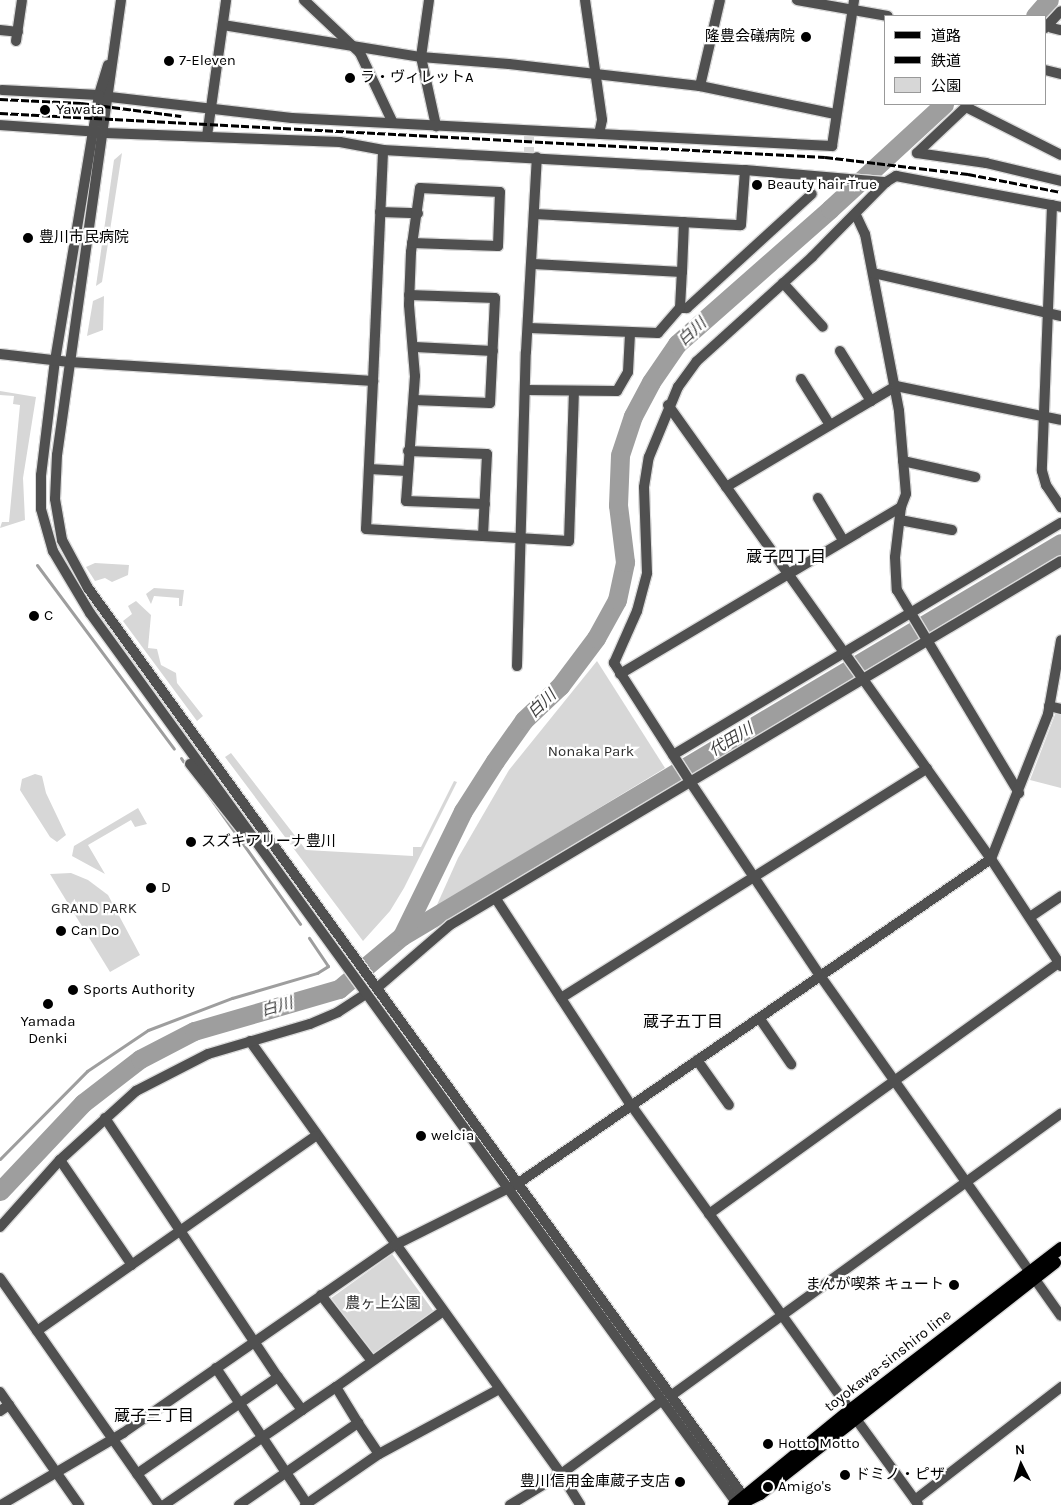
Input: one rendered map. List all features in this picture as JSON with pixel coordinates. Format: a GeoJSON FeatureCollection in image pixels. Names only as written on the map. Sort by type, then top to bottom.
{"type":"FeatureCollection","features":[{"type":"Feature","properties":{"kind":"main road","name":"toyokawa-sinshiro line"},"geometry":{"type":"LineString","coordinates":[[742,1502],[1031,1276],[1061,1248]]}},
{"type":"Feature","properties":{"kind":"main road","name":"toyokawa-sinshiro line"},"geometry":{"type":"LineString","coordinates":[[1031,1276],[1061,1259]]}},
{"type":"Feature","properties":{"kind":"street"},"geometry":{"type":"LineString","coordinates":[[0,30],[17,36],[22,0]]}},
{"type":"Feature","properties":{"kind":"street"},"geometry":{"type":"LineString","coordinates":[[121,0],[105,133],[57,455],[55,499],[57,522],[69,557],[88,588],[374,984],[661,1401],[742,1502]]}},
{"type":"Feature","properties":{"kind":"street"},"geometry":{"type":"LineString","coordinates":[[206,136],[226,0]]}},
{"type":"Feature","properties":{"kind":"street"},"geometry":{"type":"LineString","coordinates":[[304,0],[354,45],[393,123]]}},
{"type":"Feature","properties":{"kind":"street"},"geometry":{"type":"LineString","coordinates":[[428,0],[421,57],[436,126]]}},
{"type":"Feature","properties":{"kind":"street"},"geometry":{"type":"LineString","coordinates":[[585,0],[602,120],[599,134]]}},
{"type":"Feature","properties":{"kind":"street"},"geometry":{"type":"LineString","coordinates":[[700,86],[720,0]]}},
{"type":"Feature","properties":{"kind":"street"},"geometry":{"type":"LineString","coordinates":[[797,0],[853,4],[885,15]]}},
{"type":"Feature","properties":{"kind":"street"},"geometry":{"type":"LineString","coordinates":[[110,97],[210,111],[436,126],[832,146],[835,114],[853,4]]}},
{"type":"Feature","properties":{"kind":"street"},"geometry":{"type":"LineString","coordinates":[[1053,29],[1061,11]]}},
{"type":"Feature","properties":{"kind":"street"},"geometry":{"type":"LineString","coordinates":[[223,25],[421,57],[594,73],[700,86],[835,114]]}},
{"type":"Feature","properties":{"kind":"street"},"geometry":{"type":"LineString","coordinates":[[114,47],[99,95],[54,360],[40,476],[41,509],[47,538],[59,565],[90,613],[364,991],[672,1395],[742,1502]]}},
{"type":"Feature","properties":{"kind":"street"},"geometry":{"type":"LineString","coordinates":[[1046,70],[1061,74]]}},
{"type":"Feature","properties":{"kind":"street"},"geometry":{"type":"LineString","coordinates":[[2,90],[99,95]]}},
{"type":"Feature","properties":{"kind":"street"},"geometry":{"type":"LineString","coordinates":[[1061,155],[968,105],[917,154],[986,163],[1061,181]]}},
{"type":"Feature","properties":{"kind":"street"},"geometry":{"type":"LineString","coordinates":[[0,125],[105,133],[340,142],[383,150],[537,157],[744,170],[883,182]]}},
{"type":"Feature","properties":{"kind":"street"},"geometry":{"type":"LineString","coordinates":[[383,150],[366,530],[569,541],[574,391]]}},
{"type":"Feature","properties":{"kind":"street"},"geometry":{"type":"LineString","coordinates":[[517,666],[519,539],[537,157]]}},
{"type":"Feature","properties":{"kind":"street"},"geometry":{"type":"LineString","coordinates":[[535,214],[742,225],[744,170]]}},
{"type":"Feature","properties":{"kind":"street"},"geometry":{"type":"LineString","coordinates":[[1061,507],[1046,486],[1042,471],[1048,313],[1056,206],[896,176],[883,182],[856,214],[697,361],[668,406],[653,443],[645,476],[647,573],[637,611],[614,658],[620,674],[821,977],[1061,1316]]}},
{"type":"Feature","properties":{"kind":"street"},"geometry":{"type":"LineString","coordinates":[[412,242],[498,246],[500,192],[420,188],[418,213],[412,242],[409,295],[415,347],[414,400],[408,451],[406,501],[485,504]]}},
{"type":"Feature","properties":{"kind":"street"},"geometry":{"type":"LineString","coordinates":[[680,308],[687,308],[812,194]]}},
{"type":"Feature","properties":{"kind":"street"},"geometry":{"type":"LineString","coordinates":[[380,212],[418,213]]}},
{"type":"Feature","properties":{"kind":"street"},"geometry":{"type":"LineString","coordinates":[[856,214],[865,234],[896,386],[906,494],[901,507],[895,557],[897,590],[1020,793]]}},
{"type":"Feature","properties":{"kind":"street"},"geometry":{"type":"LineString","coordinates":[[529,328],[658,333],[680,308],[684,222]]}},
{"type":"Feature","properties":{"kind":"street"},"geometry":{"type":"LineString","coordinates":[[533,264],[682,272]]}},
{"type":"Feature","properties":{"kind":"street"},"geometry":{"type":"LineString","coordinates":[[873,273],[1061,316]]}},
{"type":"Feature","properties":{"kind":"street"},"geometry":{"type":"LineString","coordinates":[[783,283],[823,327]]}},
{"type":"Feature","properties":{"kind":"street"},"geometry":{"type":"LineString","coordinates":[[409,295],[495,298],[490,403],[414,400]]}},
{"type":"Feature","properties":{"kind":"street"},"geometry":{"type":"LineString","coordinates":[[526,390],[617,391],[622,386],[628,372],[630,333]]}},
{"type":"Feature","properties":{"kind":"street"},"geometry":{"type":"LineString","coordinates":[[415,347],[492,351]]}},
{"type":"Feature","properties":{"kind":"street"},"geometry":{"type":"LineString","coordinates":[[840,351],[871,401]]}},
{"type":"Feature","properties":{"kind":"street"},"geometry":{"type":"LineString","coordinates":[[0,354],[70,362],[372,381]]}},
{"type":"Feature","properties":{"kind":"street"},"geometry":{"type":"LineString","coordinates":[[802,378],[830,426]]}},
{"type":"Feature","properties":{"kind":"street"},"geometry":{"type":"LineString","coordinates":[[726,487],[896,386],[1061,420]]}},
{"type":"Feature","properties":{"kind":"street"},"geometry":{"type":"LineString","coordinates":[[668,406],[991,859],[1060,964],[708,1214]]}},
{"type":"Feature","properties":{"kind":"street"},"geometry":{"type":"LineString","coordinates":[[408,451],[487,454],[484,536]]}},
{"type":"Feature","properties":{"kind":"street"},"geometry":{"type":"LineString","coordinates":[[903,461],[974,477]]}},
{"type":"Feature","properties":{"kind":"street"},"geometry":{"type":"LineString","coordinates":[[369,469],[407,471]]}},
{"type":"Feature","properties":{"kind":"street"},"geometry":{"type":"LineString","coordinates":[[818,498],[843,540]]}},
{"type":"Feature","properties":{"kind":"street"},"geometry":{"type":"LineString","coordinates":[[620,674],[901,507]]}},
{"type":"Feature","properties":{"kind":"street"},"geometry":{"type":"LineString","coordinates":[[900,520],[952,530]]}},
{"type":"Feature","properties":{"kind":"street"},"geometry":{"type":"LineString","coordinates":[[675,758],[1061,523]]}},
{"type":"Feature","properties":{"kind":"street"},"geometry":{"type":"LineString","coordinates":[[374,984],[450,925],[927,638],[1061,561]]}},
{"type":"Feature","properties":{"kind":"street"},"geometry":{"type":"LineString","coordinates":[[1,1505],[114,1438],[395,1245],[513,1187],[991,859],[1020,793],[1049,706],[1061,640]]}},
{"type":"Feature","properties":{"kind":"street"},"geometry":{"type":"LineString","coordinates":[[1049,706],[1061,709]]}},
{"type":"Feature","properties":{"kind":"street"},"geometry":{"type":"LineString","coordinates":[[190,764],[234,823],[270,859]]}},
{"type":"Feature","properties":{"kind":"street"},"geometry":{"type":"LineString","coordinates":[[561,998],[927,768]]}},
{"type":"Feature","properties":{"kind":"street"},"geometry":{"type":"LineString","coordinates":[[1030,917],[1061,896]]}},
{"type":"Feature","properties":{"kind":"street"},"geometry":{"type":"LineString","coordinates":[[496,899],[632,1105],[708,1214],[917,1503],[1061,1387]]}},
{"type":"Feature","properties":{"kind":"street"},"geometry":{"type":"LineString","coordinates":[[0,1227],[60,1160],[136,1091],[170,1071],[208,1054],[324,1018],[364,991]]}},
{"type":"Feature","properties":{"kind":"street"},"geometry":{"type":"LineString","coordinates":[[760,1019],[791,1064]]}},
{"type":"Feature","properties":{"kind":"street"},"geometry":{"type":"LineString","coordinates":[[250,1042],[442,1312],[562,1474],[580,1505]]}},
{"type":"Feature","properties":{"kind":"street"},"geometry":{"type":"LineString","coordinates":[[698,1060],[729,1105]]}},
{"type":"Feature","properties":{"kind":"street"},"geometry":{"type":"LineString","coordinates":[[672,1395],[1061,1113]]}},
{"type":"Feature","properties":{"kind":"street"},"geometry":{"type":"LineString","coordinates":[[105,1118],[302,1410]]}},
{"type":"Feature","properties":{"kind":"street"},"geometry":{"type":"LineString","coordinates":[[37,1331],[316,1136]]}},
{"type":"Feature","properties":{"kind":"street"},"geometry":{"type":"LineString","coordinates":[[60,1160],[132,1265]]}},
{"type":"Feature","properties":{"kind":"street"},"geometry":{"type":"LineString","coordinates":[[0,1278],[114,1438],[159,1505]]}},
{"type":"Feature","properties":{"kind":"street"},"geometry":{"type":"LineString","coordinates":[[321,1295],[372,1361]]}},
{"type":"Feature","properties":{"kind":"street"},"geometry":{"type":"LineString","coordinates":[[164,1505],[442,1312]]}},
{"type":"Feature","properties":{"kind":"street"},"geometry":{"type":"LineString","coordinates":[[216,1368],[306,1504],[317,1501],[379,1454],[499,1389]]}},
{"type":"Feature","properties":{"kind":"street"},"geometry":{"type":"LineString","coordinates":[[137,1474],[278,1377]]}},
{"type":"Feature","properties":{"kind":"street"},"geometry":{"type":"LineString","coordinates":[[336,1387],[379,1454]]}},
{"type":"Feature","properties":{"kind":"street"},"geometry":{"type":"LineString","coordinates":[[0,1392],[4,1408],[56,1472],[79,1505]]}},
{"type":"Feature","properties":{"kind":"street"},"geometry":{"type":"LineString","coordinates":[[510,1505],[562,1474],[661,1401]]}},
{"type":"Feature","properties":{"kind":"street"},"geometry":{"type":"LineString","coordinates":[[239,1505],[358,1423]]}},
{"type":"Feature","properties":{"kind":"green space"},"geometry":{"type":"Polygon","coordinates":[[[122,153],[102,282],[96,286],[114,160],[122,153]]]}},
{"type":"Feature","properties":{"kind":"green space"},"geometry":{"type":"Polygon","coordinates":[[[104,296],[103,330],[87,336],[93,301],[104,296]]]}},
{"type":"Feature","properties":{"kind":"green space"},"geometry":{"type":"Polygon","coordinates":[[[0,391],[36,397],[23,478],[25,520],[0,528],[2,522],[9,522],[20,405],[13,404],[14,396],[0,395],[0,391]]]}},
{"type":"Feature","properties":{"kind":"green space"},"geometry":{"type":"Polygon","coordinates":[[[95,563],[129,565],[128,575],[112,582],[105,578],[95,581],[86,567],[95,563]]]}},
{"type":"Feature","properties":{"kind":"green space"},"geometry":{"type":"Polygon","coordinates":[[[154,588],[184,590],[182,606],[179,606],[179,598],[154,596],[151,604],[146,594],[154,588]]]}},
{"type":"Feature","properties":{"kind":"green space"},"geometry":{"type":"Polygon","coordinates":[[[136,601],[151,615],[148,648],[157,649],[161,665],[176,673],[177,683],[203,716],[197,721],[123,621],[132,614],[128,606],[136,601]]]}},
{"type":"Feature","properties":{"kind":"green space","name":"Nonaka Park"},"geometry":{"type":"Polygon","coordinates":[[[597,661],[665,768],[436,907],[458,858],[509,770],[597,661]]]}},
{"type":"Feature","properties":{"kind":"green space"},"geometry":{"type":"Polygon","coordinates":[[[1056,712],[1061,713],[1061,788],[1030,780],[1056,712]]]}},
{"type":"Feature","properties":{"kind":"green space"},"geometry":{"type":"Polygon","coordinates":[[[231,753],[306,850],[413,856],[413,847],[421,847],[454,781],[457,782],[404,888],[390,911],[363,941],[225,757],[231,753]]]}},
{"type":"Feature","properties":{"kind":"green space"},"geometry":{"type":"Polygon","coordinates":[[[35,774],[42,776],[46,793],[66,835],[57,842],[50,837],[20,790],[22,779],[35,774]]]}},
{"type":"Feature","properties":{"kind":"green space"},"geometry":{"type":"Polygon","coordinates":[[[138,808],[147,824],[135,827],[131,820],[88,845],[105,874],[72,856],[74,846],[138,808]]]}},
{"type":"Feature","properties":{"kind":"green space","name":"GRAND PARK"},"geometry":{"type":"Polygon","coordinates":[[[71,873],[88,880],[108,895],[140,955],[110,972],[50,874],[71,873]]]}},
{"type":"Feature","properties":{"kind":"green space","name":"農ヶ上公園"},"geometry":{"type":"Polygon","coordinates":[[[392,1254],[434,1311],[373,1356],[331,1298],[392,1254]]]}},
{"type":"Feature","properties":{"kind":"waterway","name":"白川"},"geometry":{"type":"LineString","coordinates":[[1036,15],[1049,0]]}},
{"type":"Feature","properties":{"kind":"waterway","name":"白川"},"geometry":{"type":"LineString","coordinates":[[0,1191],[83,1103],[140,1059],[194,1031],[339,989],[402,936],[463,811],[524,720],[560,686],[596,638],[617,600],[625,562],[618,505],[620,455],[633,416],[651,382],[677,344],[830,209],[943,105]]}},
{"type":"Feature","properties":{"kind":"waterway","name":"代田川"},"geometry":{"type":"LineString","coordinates":[[402,936],[1061,543]]}},
{"type":"Feature","properties":{"kind":"waterway"},"geometry":{"type":"LineString","coordinates":[[37,565],[174,749]]}},
{"type":"Feature","properties":{"kind":"waterway"},"geometry":{"type":"LineString","coordinates":[[206,792],[300,924]]}},
{"type":"Feature","properties":{"kind":"waterway"},"geometry":{"type":"LineString","coordinates":[[0,1159],[87,1071],[148,1030],[232,998],[317,973],[328,966],[309,938]]}},
{"type":"Feature","properties":{"kind":"tunnel"},"geometry":{"type":"LineString","coordinates":[[529,130],[529,157]]}},
{"type":"Feature","properties":{"kind":"railway"},"geometry":{"type":"LineString","coordinates":[[0,99],[81,103],[181,116]]}},
{"type":"Feature","properties":{"kind":"railway"},"geometry":{"type":"LineString","coordinates":[[0,113],[825,157],[968,174],[1061,192]]}},
{"type":"Feature","properties":{"kind":"place","name":"隆豊会礒病院"},"geometry":{"type":"Point","coordinates":[806,37]}},
{"type":"Feature","properties":{"kind":"place","name":"7-Eleven"},"geometry":{"type":"Point","coordinates":[169,61]}},
{"type":"Feature","properties":{"kind":"place","name":"ラ・ヴィレットA"},"geometry":{"type":"Point","coordinates":[350,78]}},
{"type":"Feature","properties":{"kind":"place","name":"Yawata"},"geometry":{"type":"Point","coordinates":[45,110]}},
{"type":"Feature","properties":{"kind":"place","name":"Beauty hair True"},"geometry":{"type":"Point","coordinates":[757,185]}},
{"type":"Feature","properties":{"kind":"place","name":"豊川市民病院"},"geometry":{"type":"Point","coordinates":[28,238]}},
{"type":"Feature","properties":{"kind":"place","name":"C"},"geometry":{"type":"Point","coordinates":[34,616]}},
{"type":"Feature","properties":{"kind":"place","name":"スズキアリーナ豊川"},"geometry":{"type":"Point","coordinates":[191,842]}},
{"type":"Feature","properties":{"kind":"place","name":"D"},"geometry":{"type":"Point","coordinates":[151,888]}},
{"type":"Feature","properties":{"kind":"place","name":"Can Do"},"geometry":{"type":"Point","coordinates":[61,931]}},
{"type":"Feature","properties":{"kind":"place","name":"Sports Authority"},"geometry":{"type":"Point","coordinates":[73,990]}},
{"type":"Feature","properties":{"kind":"place","name":"Yamada Denki"},"geometry":{"type":"Point","coordinates":[48,1004]}},
{"type":"Feature","properties":{"kind":"place","name":"welcia"},"geometry":{"type":"Point","coordinates":[421,1136]}},
{"type":"Feature","properties":{"kind":"place","name":"まんが喫茶 キュート"},"geometry":{"type":"Point","coordinates":[954,1285]}},
{"type":"Feature","properties":{"kind":"place","name":"Hotto Motto"},"geometry":{"type":"Point","coordinates":[768,1444]}},
{"type":"Feature","properties":{"kind":"place","name":"ドミノ・ピザ"},"geometry":{"type":"Point","coordinates":[845,1475]}},
{"type":"Feature","properties":{"kind":"place","name":"豊川信用金庫蔵子支店"},"geometry":{"type":"Point","coordinates":[680,1482]}},
{"type":"Feature","properties":{"kind":"place","name":"Amigo's"},"geometry":{"type":"Point","coordinates":[768,1487]}},
{"type":"Feature","properties":{"kind":"district","name":"蔵子四丁目"},"geometry":{"type":"Point","coordinates":[786,557]}},
{"type":"Feature","properties":{"kind":"district","name":"蔵子五丁目"},"geometry":{"type":"Point","coordinates":[683,1022]}},
{"type":"Feature","properties":{"kind":"district","name":"蔵子三丁目"},"geometry":{"type":"Point","coordinates":[154,1416]}}]}
